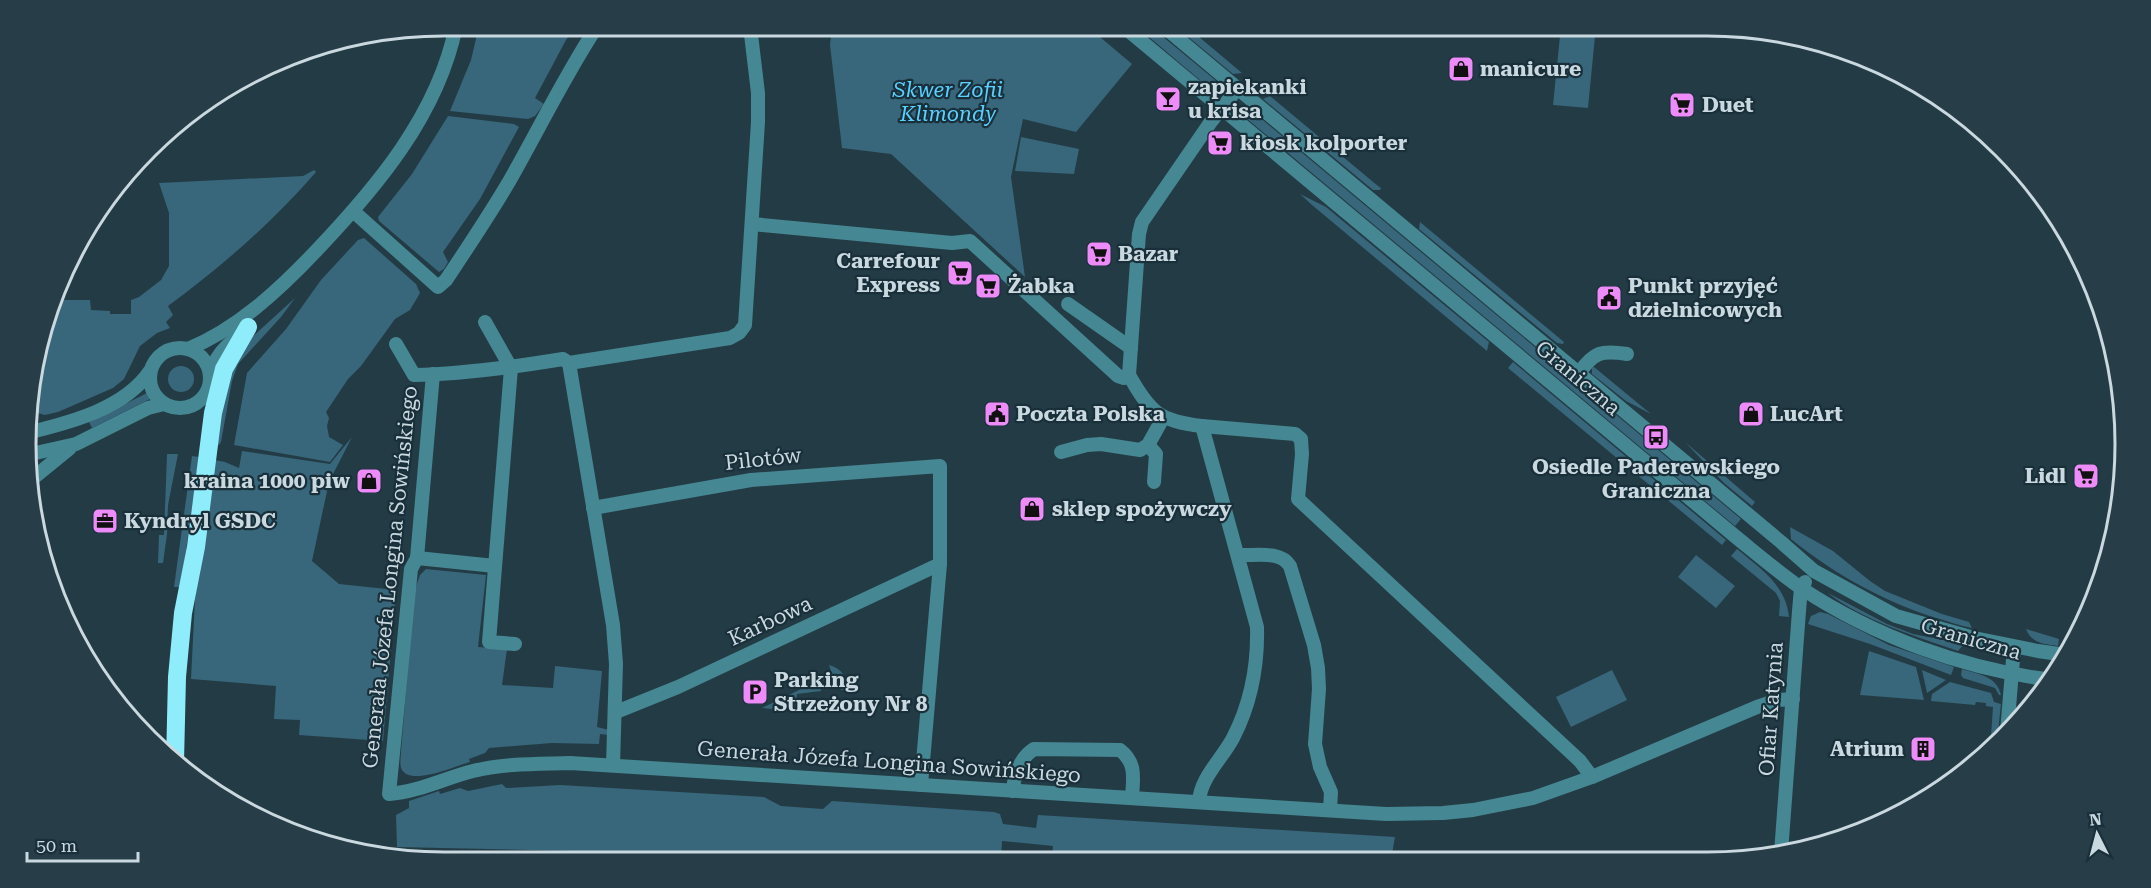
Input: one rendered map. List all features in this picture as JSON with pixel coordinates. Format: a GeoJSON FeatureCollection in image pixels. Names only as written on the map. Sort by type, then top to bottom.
{"type":"FeatureCollection","features":[{"type":"Feature","properties":{"kind":"highway"},"geometry":{"type":"LineString","coordinates":[[175,751],[177,677],[183,613],[196,547],[213,412],[224,369],[248,327]]}},
{"type":"Feature","properties":{"kind":"street"},"geometry":{"type":"LineString","coordinates":[[188,349],[255,309],[303,265],[353,211],[383,175],[415,128],[442,68],[453,36]]}},
{"type":"Feature","properties":{"kind":"street"},"geometry":{"type":"LineString","coordinates":[[353,211],[438,287],[446,280],[487,219],[574,61],[591,36]]}},
{"type":"Feature","properties":{"kind":"street"},"geometry":{"type":"LineString","coordinates":[[569,363],[730,338],[739,333],[745,325],[758,122],[758,93],[751,36]]}},
{"type":"Feature","properties":{"kind":"street","name":"Graniczna"},"geometry":{"type":"LineString","coordinates":[[1135,36],[1736,537],[1801,588],[1854,618],[1902,641],[1961,660],[2041,678]]}},
{"type":"Feature","properties":{"kind":"street","name":"Graniczna"},"geometry":{"type":"LineString","coordinates":[[1175,36],[1814,571],[1904,619],[2014,647],[2057,654]]}},
{"type":"Feature","properties":{"kind":"street"},"geometry":{"type":"LineString","coordinates":[[1237,89],[1221,108],[1142,222],[1139,234],[1129,375],[1139,394],[1163,418],[1175,423],[1295,434],[1301,439],[1298,499],[1580,761],[1592,777]]}},
{"type":"Feature","properties":{"kind":"street"},"geometry":{"type":"LineString","coordinates":[[752,224],[952,243],[970,241],[1118,376],[1124,378],[1129,375]]}},
{"type":"Feature","properties":{"kind":"street"},"geometry":{"type":"LineString","coordinates":[[1068,304],[1131,348]]}},
{"type":"Feature","properties":{"kind":"street"},"geometry":{"type":"LineString","coordinates":[[37,475],[76,444],[148,408],[164,404],[180,408],[194,404],[206,392],[214,362],[222,349],[248,327],[255,309]]}},
{"type":"Feature","properties":{"kind":"street"},"geometry":{"type":"LineString","coordinates":[[485,322],[511,368],[489,642],[515,644]]}},
{"type":"Feature","properties":{"kind":"street"},"geometry":{"type":"LineString","coordinates":[[396,344],[414,375],[511,368],[564,359],[569,363],[613,625],[616,664],[613,765]]}},
{"type":"Feature","properties":{"kind":"street"},"geometry":{"type":"LineString","coordinates":[[37,430],[69,421],[116,401],[135,389],[150,371],[156,359],[168,350],[188,349],[201,356],[210,376]]}},
{"type":"Feature","properties":{"kind":"street","name":"Graniczna"},"geometry":{"type":"LineString","coordinates":[[1579,373],[1590,357],[1600,353],[1611,351],[1627,354]]}},
{"type":"Feature","properties":{"kind":"street"},"geometry":{"type":"LineString","coordinates":[[150,371],[149,380],[152,390],[164,404]]}},
{"type":"Feature","properties":{"kind":"street","name":"Generała Józefa Longina Sowińskiego"},"geometry":{"type":"LineString","coordinates":[[433,374],[417,558],[411,569],[389,794],[411,791],[464,774],[496,767],[553,764],[613,765],[1399,814],[1443,813],[1473,810],[1533,798],[1592,777],[1757,707],[1778,700],[1793,699]]}},
{"type":"Feature","properties":{"kind":"street"},"geometry":{"type":"LineString","coordinates":[[1061,452],[1101,444],[1140,450],[1148,445],[1163,418]]}},
{"type":"Feature","properties":{"kind":"street"},"geometry":{"type":"LineString","coordinates":[[1199,802],[1203,784],[1234,735],[1254,676],[1258,655],[1257,627],[1202,426]]}},
{"type":"Feature","properties":{"kind":"street"},"geometry":{"type":"LineString","coordinates":[[36,453],[76,444]]}},
{"type":"Feature","properties":{"kind":"street"},"geometry":{"type":"LineString","coordinates":[[1148,445],[1156,454],[1154,482]]}},
{"type":"Feature","properties":{"kind":"street","name":"Pilotów"},"geometry":{"type":"LineString","coordinates":[[593,508],[751,480],[940,466],[940,564]]}},
{"type":"Feature","properties":{"kind":"street"},"geometry":{"type":"LineString","coordinates":[[1239,555],[1279,556],[1286,559],[1290,566],[1314,645],[1318,668],[1319,689],[1315,744],[1320,767],[1331,792],[1330,810]]}},
{"type":"Feature","properties":{"kind":"street"},"geometry":{"type":"LineString","coordinates":[[417,558],[495,566]]}},
{"type":"Feature","properties":{"kind":"street"},"geometry":{"type":"LineString","coordinates":[[921,785],[940,564]]}},
{"type":"Feature","properties":{"kind":"street","name":"Karbowa"},"geometry":{"type":"LineString","coordinates":[[616,712],[678,687],[940,564]]}},
{"type":"Feature","properties":{"kind":"street"},"geometry":{"type":"LineString","coordinates":[[1801,588],[1814,571]]}},
{"type":"Feature","properties":{"kind":"street","name":"Ofiar Katynia"},"geometry":{"type":"LineString","coordinates":[[1782,845],[1801,588]]}},
{"type":"Feature","properties":{"kind":"street"},"geometry":{"type":"LineString","coordinates":[[2008,719],[2014,647]]}},
{"type":"Feature","properties":{"kind":"street"},"geometry":{"type":"LineString","coordinates":[[1013,791],[1017,772],[1027,754],[1034,749],[1120,750],[1127,755],[1134,768],[1132,798]]}},
{"type":"Feature","properties":{"kind":"green space"},"geometry":{"type":"Polygon","coordinates":[[[477,36],[569,36],[535,98],[544,104],[535,116],[528,119],[450,111],[471,60],[477,36]]]}},
{"type":"Feature","properties":{"kind":"green space","name":"Skwer Zofii Klimondy"},"geometry":{"type":"Polygon","coordinates":[[[831,36],[1099,36],[1132,64],[1076,132],[1023,119],[1011,177],[1025,277],[891,154],[842,148],[830,45],[831,36]]]}},
{"type":"Feature","properties":{"kind":"green space"},"geometry":{"type":"Polygon","coordinates":[[[1148,36],[1162,36],[1220,84],[1219,92],[1214,92],[1148,36]]]}},
{"type":"Feature","properties":{"kind":"green space"},"geometry":{"type":"Polygon","coordinates":[[[1187,36],[1198,36],[1242,73],[1233,74],[1187,36]]]}},
{"type":"Feature","properties":{"kind":"green space"},"geometry":{"type":"Polygon","coordinates":[[[1560,36],[1595,36],[1588,108],[1553,105],[1560,36]]]}},
{"type":"Feature","properties":{"kind":"green space"},"geometry":{"type":"Polygon","coordinates":[[[1270,96],[1381,188],[1380,190],[1373,190],[1263,99],[1270,96]]]}},
{"type":"Feature","properties":{"kind":"green space"},"geometry":{"type":"Polygon","coordinates":[[[1252,111],[1741,519],[1735,526],[1246,118],[1252,111]]]}},
{"type":"Feature","properties":{"kind":"green space"},"geometry":{"type":"Polygon","coordinates":[[[448,116],[514,124],[519,127],[480,199],[443,252],[448,262],[439,272],[379,221],[378,217],[412,174],[448,116]]]}},
{"type":"Feature","properties":{"kind":"green space"},"geometry":{"type":"Polygon","coordinates":[[[1021,137],[1079,149],[1074,174],[1015,171],[1021,137]]]}},
{"type":"Feature","properties":{"kind":"green space"},"geometry":{"type":"Polygon","coordinates":[[[314,170],[316,172],[264,226],[168,306],[173,315],[166,322],[170,328],[157,333],[140,346],[124,379],[113,388],[58,412],[45,415],[37,413],[44,364],[63,300],[90,300],[91,310],[110,311],[110,314],[131,314],[131,300],[139,297],[161,280],[169,266],[169,213],[159,183],[303,176],[314,170]]]}},
{"type":"Feature","properties":{"kind":"green space"},"geometry":{"type":"Polygon","coordinates":[[[1300,194],[1326,207],[1489,342],[1487,351],[1312,205],[1300,194]]]}},
{"type":"Feature","properties":{"kind":"green space"},"geometry":{"type":"Polygon","coordinates":[[[1420,222],[1564,342],[1563,344],[1557,343],[1419,229],[1420,222]]]}},
{"type":"Feature","properties":{"kind":"green space"},"geometry":{"type":"Polygon","coordinates":[[[364,238],[416,284],[420,293],[410,310],[395,319],[361,366],[348,379],[326,412],[329,418],[327,426],[329,437],[343,445],[330,462],[234,445],[247,373],[286,329],[321,280],[358,240],[364,238]]]}},
{"type":"Feature","properties":{"kind":"green space"},"geometry":{"type":"Polygon","coordinates":[[[295,298],[281,317],[238,364],[232,381],[221,442],[214,446],[224,386],[252,337],[295,298]]]}},
{"type":"Feature","properties":{"kind":"green space"},"geometry":{"type":"Polygon","coordinates":[[[1513,362],[1726,540],[1722,545],[1508,368],[1513,362]]]}},
{"type":"Feature","properties":{"kind":"green space"},"geometry":{"type":"Polygon","coordinates":[[[181,366],[190,370],[194,379],[190,388],[181,392],[172,388],[168,379],[172,370],[181,366]]]}},
{"type":"Feature","properties":{"kind":"green space"},"geometry":{"type":"Polygon","coordinates":[[[1594,367],[1651,414],[1626,401],[1592,374],[1594,367]]]}},
{"type":"Feature","properties":{"kind":"green space"},"geometry":{"type":"Polygon","coordinates":[[[149,392],[152,398],[92,428],[89,422],[149,392]]]}},
{"type":"Feature","properties":{"kind":"green space"},"geometry":{"type":"Polygon","coordinates":[[[352,437],[329,482],[312,561],[339,584],[396,590],[383,741],[299,735],[300,720],[274,719],[276,686],[191,679],[195,599],[215,460],[239,468],[242,451],[330,464],[352,437]]]}},
{"type":"Feature","properties":{"kind":"green space"},"geometry":{"type":"Polygon","coordinates":[[[1685,442],[1755,502],[1752,506],[1724,483],[1685,442]]]}},
{"type":"Feature","properties":{"kind":"green space"},"geometry":{"type":"Polygon","coordinates":[[[167,454],[178,454],[168,505],[163,563],[158,563],[159,535],[164,535],[167,454]]]}},
{"type":"Feature","properties":{"kind":"green space"},"geometry":{"type":"Polygon","coordinates":[[[192,456],[199,457],[181,587],[174,587],[192,456]]]}},
{"type":"Feature","properties":{"kind":"green space"},"geometry":{"type":"Polygon","coordinates":[[[1790,527],[1833,551],[1885,591],[1942,614],[1969,622],[1972,628],[1916,611],[1878,595],[1807,552],[1791,539],[1790,527]]]}},
{"type":"Feature","properties":{"kind":"green space"},"geometry":{"type":"Polygon","coordinates":[[[1737,549],[1763,570],[1777,586],[1787,606],[1789,617],[1779,616],[1780,601],[1776,593],[1731,556],[1737,549]]]}},
{"type":"Feature","properties":{"kind":"green space"},"geometry":{"type":"Polygon","coordinates":[[[1696,555],[1735,586],[1716,608],[1678,577],[1696,555]]]}},
{"type":"Feature","properties":{"kind":"green space"},"geometry":{"type":"Polygon","coordinates":[[[426,569],[486,575],[478,647],[507,649],[502,685],[553,688],[555,666],[602,671],[597,727],[609,730],[608,735],[600,734],[599,744],[552,743],[489,748],[485,753],[469,759],[470,762],[424,776],[407,774],[402,770],[400,763],[414,592],[420,575],[426,569]]]}},
{"type":"Feature","properties":{"kind":"green space"},"geometry":{"type":"Polygon","coordinates":[[[1828,593],[1887,624],[1913,634],[1964,644],[1958,651],[1908,634],[1873,620],[1828,593]]]}},
{"type":"Feature","properties":{"kind":"green space"},"geometry":{"type":"Polygon","coordinates":[[[1820,612],[1889,645],[1954,667],[1951,675],[1870,644],[1808,624],[1811,616],[1820,612]]]}},
{"type":"Feature","properties":{"kind":"green space"},"geometry":{"type":"Polygon","coordinates":[[[2026,629],[2059,639],[2058,646],[2043,644],[2035,640],[2026,629]]]}},
{"type":"Feature","properties":{"kind":"green space"},"geometry":{"type":"Polygon","coordinates":[[[1869,651],[1916,667],[1924,700],[1860,695],[1869,651]]]}},
{"type":"Feature","properties":{"kind":"green space"},"geometry":{"type":"Polygon","coordinates":[[[829,665],[837,668],[843,674],[844,690],[841,690],[841,682],[822,680],[821,691],[797,694],[795,711],[762,708],[832,674],[829,665]]]}},
{"type":"Feature","properties":{"kind":"green space"},"geometry":{"type":"Polygon","coordinates":[[[1962,669],[1991,680],[2001,695],[1995,688],[1963,678],[1962,669]]]}},
{"type":"Feature","properties":{"kind":"green space"},"geometry":{"type":"Polygon","coordinates":[[[1612,670],[1627,700],[1571,727],[1556,697],[1612,670]]]}},
{"type":"Feature","properties":{"kind":"green space"},"geometry":{"type":"Polygon","coordinates":[[[1922,670],[1946,680],[1927,693],[1922,670]]]}},
{"type":"Feature","properties":{"kind":"green space"},"geometry":{"type":"Polygon","coordinates":[[[1950,682],[1991,693],[1994,702],[2001,704],[1998,729],[1991,736],[1993,707],[1986,706],[1986,703],[1976,702],[1975,705],[1931,701],[1932,694],[1950,682]]]}},
{"type":"Feature","properties":{"kind":"green space"},"geometry":{"type":"Polygon","coordinates":[[[502,784],[506,788],[560,785],[764,797],[781,806],[823,809],[832,801],[994,812],[1000,814],[1003,824],[1036,828],[1038,815],[1395,837],[1392,852],[1053,852],[1053,846],[1002,841],[1001,852],[617,852],[397,847],[396,815],[409,808],[409,801],[439,791],[440,794],[460,788],[468,791],[502,784]]]}},
{"type":"Feature","properties":{"kind":"place","name":"manicure"},"geometry":{"type":"Point","coordinates":[1461,69]}},
{"type":"Feature","properties":{"kind":"place","name":"zapiekanki u krisa"},"geometry":{"type":"Point","coordinates":[1168,99]}},
{"type":"Feature","properties":{"kind":"place","name":"Duet"},"geometry":{"type":"Point","coordinates":[1682,105]}},
{"type":"Feature","properties":{"kind":"place","name":"kiosk kolporter"},"geometry":{"type":"Point","coordinates":[1220,143]}},
{"type":"Feature","properties":{"kind":"place","name":"Bazar"},"geometry":{"type":"Point","coordinates":[1099,254]}},
{"type":"Feature","properties":{"kind":"place","name":"Carrefour Express"},"geometry":{"type":"Point","coordinates":[960,273]}},
{"type":"Feature","properties":{"kind":"place","name":"Żabka"},"geometry":{"type":"Point","coordinates":[988,286]}},
{"type":"Feature","properties":{"kind":"place","name":"Punkt przyjęć dzielnicowych"},"geometry":{"type":"Point","coordinates":[1609,298]}},
{"type":"Feature","properties":{"kind":"place","name":"Poczta Polska"},"geometry":{"type":"Point","coordinates":[997,414]}},
{"type":"Feature","properties":{"kind":"place","name":"LucArt"},"geometry":{"type":"Point","coordinates":[1751,414]}},
{"type":"Feature","properties":{"kind":"place","name":"Osiedle Paderewskiego Graniczna"},"geometry":{"type":"Point","coordinates":[1656,437]}},
{"type":"Feature","properties":{"kind":"place","name":"Lidl"},"geometry":{"type":"Point","coordinates":[2086,476]}},
{"type":"Feature","properties":{"kind":"place","name":"kraina 1000 piw"},"geometry":{"type":"Point","coordinates":[369,481]}},
{"type":"Feature","properties":{"kind":"place","name":"sklep spożywczy"},"geometry":{"type":"Point","coordinates":[1032,509]}},
{"type":"Feature","properties":{"kind":"place","name":"Kyndryl GSDC"},"geometry":{"type":"Point","coordinates":[105,521]}},
{"type":"Feature","properties":{"kind":"place","name":"Parking Strzeżony Nr 8"},"geometry":{"type":"Point","coordinates":[755,692]}},
{"type":"Feature","properties":{"kind":"place","name":"Atrium"},"geometry":{"type":"Point","coordinates":[1923,749]}}]}
